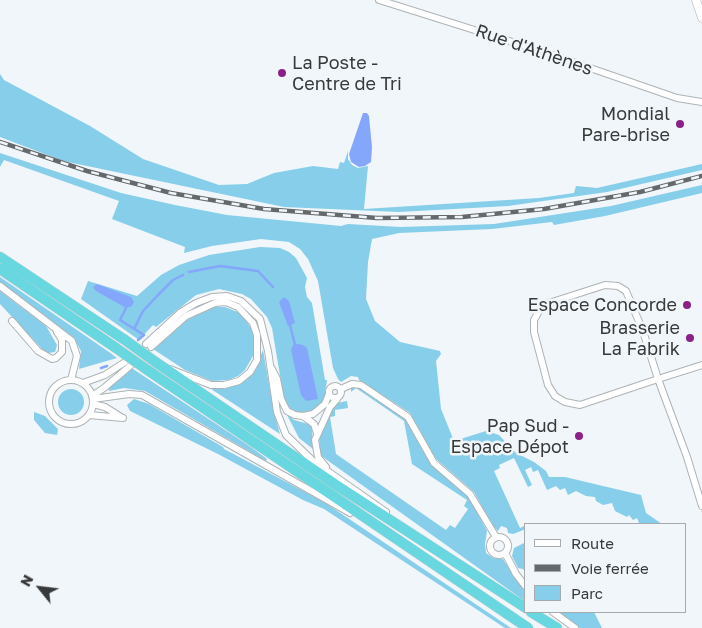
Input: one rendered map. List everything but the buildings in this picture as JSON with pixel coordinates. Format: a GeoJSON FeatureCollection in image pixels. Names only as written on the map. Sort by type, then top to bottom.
{"type":"FeatureCollection","features":[{"type":"Feature","properties":{"kind":"highway"},"geometry":{"type":"LineString","coordinates":[[0,257],[442,556],[524,609]]}},
{"type":"Feature","properties":{"kind":"highway"},"geometry":{"type":"LineString","coordinates":[[0,269],[526,628]]}},
{"type":"Feature","properties":{"kind":"highway"},"geometry":{"type":"LineString","coordinates":[[530,613],[550,628]]}},
{"type":"Feature","properties":{"kind":"highway"},"geometry":{"type":"LineString","coordinates":[[533,613],[557,628]]}},
{"type":"Feature","properties":{"kind":"street","name":"Rue d'Athènes"},"geometry":{"type":"LineString","coordinates":[[379,0],[388,1],[689,100],[702,102]]}},
{"type":"Feature","properties":{"kind":"street"},"geometry":{"type":"LineString","coordinates":[[696,0],[702,18]]}},
{"type":"Feature","properties":{"kind":"street"},"geometry":{"type":"LineString","coordinates":[[689,100],[702,95]]}},
{"type":"Feature","properties":{"kind":"street"},"geometry":{"type":"LineString","coordinates":[[702,365],[658,379],[580,405],[565,402],[555,396],[548,386],[534,332],[537,315],[549,303],[605,285],[618,286],[626,291],[658,379],[702,506]]}},
{"type":"Feature","properties":{"kind":"street"},"geometry":{"type":"LineString","coordinates":[[0,286],[72,342],[76,350],[77,361],[71,380]]}},
{"type":"Feature","properties":{"kind":"street"},"geometry":{"type":"LineString","coordinates":[[157,363],[211,384],[224,385],[239,381],[250,372],[256,360],[257,335],[253,323],[238,307],[226,302],[215,303],[186,316],[148,346],[181,312],[196,303],[212,297],[227,296],[241,301],[260,319],[270,365],[277,412],[286,435],[304,453],[331,474],[369,499],[442,556]]}},
{"type":"Feature","properties":{"kind":"street"},"geometry":{"type":"LineString","coordinates":[[12,321],[38,351],[52,359],[62,352],[63,346],[57,330]]}},
{"type":"Feature","properties":{"kind":"street"},"geometry":{"type":"LineString","coordinates":[[127,364],[93,399],[89,415],[78,423],[69,424],[58,420],[51,411],[49,401],[52,392],[59,383],[71,380],[83,383],[127,364]]}},
{"type":"Feature","properties":{"kind":"street"},"geometry":{"type":"LineString","coordinates":[[270,365],[277,379],[281,399],[287,411],[303,416],[314,424],[317,433],[316,452],[331,474]]}},
{"type":"Feature","properties":{"kind":"street"},"geometry":{"type":"LineString","coordinates":[[83,383],[93,399],[123,418],[89,415]]}},
{"type":"Feature","properties":{"kind":"street"},"geometry":{"type":"LineString","coordinates":[[303,416],[321,409],[332,387],[341,389],[352,384],[361,385],[408,417],[434,463],[470,494],[496,537]]}},
{"type":"Feature","properties":{"kind":"street"},"geometry":{"type":"LineString","coordinates":[[317,433],[330,407],[342,394],[341,389]]}},
{"type":"Feature","properties":{"kind":"street"},"geometry":{"type":"LineString","coordinates":[[93,399],[129,394],[142,395],[340,507],[431,563]]}},
{"type":"Feature","properties":{"kind":"street"},"geometry":{"type":"LineString","coordinates":[[329,394],[337,399]]}},
{"type":"Feature","properties":{"kind":"street"},"geometry":{"type":"LineString","coordinates":[[496,537],[502,537],[507,541],[508,547],[505,553],[496,555],[491,552],[490,543],[496,537]]}},
{"type":"Feature","properties":{"kind":"street"},"geometry":{"type":"LineString","coordinates":[[505,553],[524,584]]}},
{"type":"Feature","properties":{"kind":"street"},"geometry":{"type":"LineString","coordinates":[[554,613],[575,628]]}},
{"type":"Feature","properties":{"kind":"green space"},"geometry":{"type":"Polygon","coordinates":[[[0,74],[4,80],[90,126],[143,159],[219,185],[247,184],[274,173],[313,166],[338,169],[340,162],[344,163],[348,151],[348,159],[352,165],[358,168],[368,166],[364,209],[539,198],[574,193],[576,186],[597,188],[702,164],[702,170],[607,192],[508,206],[399,212],[284,207],[63,161],[0,137],[0,74]]]}},
{"type":"Feature","properties":{"kind":"green space"},"geometry":{"type":"Polygon","coordinates":[[[0,153],[121,193],[175,205],[227,215],[341,226],[348,224],[401,227],[494,224],[611,206],[702,185],[702,193],[605,216],[554,225],[552,222],[492,229],[399,233],[372,239],[368,262],[366,299],[375,321],[400,342],[440,351],[441,354],[436,361],[441,409],[454,441],[486,431],[499,435],[516,453],[534,462],[546,471],[549,477],[565,477],[641,495],[646,513],[661,523],[639,523],[637,518],[633,520],[629,515],[627,517],[615,511],[612,503],[603,505],[596,501],[595,497],[586,496],[576,491],[568,495],[565,488],[560,490],[556,486],[547,490],[538,470],[533,472],[531,467],[525,470],[532,485],[528,487],[514,458],[499,465],[500,468],[494,471],[520,528],[524,526],[524,530],[513,534],[508,533],[507,528],[501,526],[498,531],[493,526],[474,492],[436,459],[410,413],[359,380],[358,377],[351,376],[341,382],[338,379],[333,368],[318,281],[308,259],[300,249],[289,242],[261,239],[212,246],[184,253],[185,247],[112,219],[119,201],[4,160],[0,167],[0,153]]]}},
{"type":"Feature","properties":{"kind":"green space"},"geometry":{"type":"Polygon","coordinates":[[[260,247],[280,248],[289,252],[296,258],[307,278],[305,287],[307,297],[312,303],[325,380],[327,380],[324,401],[314,411],[303,415],[291,410],[284,399],[272,328],[267,317],[251,299],[242,294],[219,289],[196,295],[156,327],[153,325],[139,340],[81,299],[88,281],[137,296],[161,275],[179,265],[209,255],[260,247]]]}},
{"type":"Feature","properties":{"kind":"green space"},"geometry":{"type":"Polygon","coordinates":[[[0,277],[117,358],[79,369],[81,351],[74,338],[0,282],[0,277]]]}},
{"type":"Feature","properties":{"kind":"green space"},"geometry":{"type":"Polygon","coordinates":[[[0,291],[46,326],[57,345],[55,352],[48,353],[42,349],[0,304],[0,291]]]}},
{"type":"Feature","properties":{"kind":"green space"},"geometry":{"type":"Polygon","coordinates":[[[214,307],[225,307],[240,313],[252,329],[255,337],[254,354],[245,370],[229,380],[212,381],[185,370],[153,349],[185,321],[214,307]]]}},
{"type":"Feature","properties":{"kind":"green space"},"geometry":{"type":"Polygon","coordinates":[[[263,350],[274,413],[280,434],[211,389],[223,389],[242,383],[255,370],[263,350]]]}},
{"type":"Feature","properties":{"kind":"green space"},"geometry":{"type":"Polygon","coordinates":[[[130,367],[251,447],[267,459],[266,461],[145,391],[124,388],[109,391],[109,388],[130,367]]]}},
{"type":"Feature","properties":{"kind":"green space"},"geometry":{"type":"Polygon","coordinates":[[[358,387],[405,419],[430,463],[468,495],[487,531],[486,553],[493,558],[503,559],[524,591],[524,601],[320,455],[319,436],[329,411],[337,403],[347,401],[348,408],[335,410],[335,416],[330,417],[336,454],[446,530],[450,525],[455,528],[468,509],[464,506],[467,500],[412,464],[404,421],[356,388],[351,392],[351,388],[358,387]]]}},
{"type":"Feature","properties":{"kind":"green space"},"geometry":{"type":"Polygon","coordinates":[[[71,389],[80,393],[84,402],[80,411],[71,415],[62,411],[58,402],[62,393],[71,389]]]}},
{"type":"Feature","properties":{"kind":"green space"},"geometry":{"type":"Polygon","coordinates":[[[134,399],[149,404],[224,449],[324,502],[511,628],[505,628],[324,509],[130,411],[127,405],[134,399]]]}},
{"type":"Feature","properties":{"kind":"green space"},"geometry":{"type":"Polygon","coordinates":[[[34,412],[45,416],[58,429],[57,435],[45,433],[34,420],[34,412]]]}},
{"type":"Feature","properties":{"kind":"green space"},"geometry":{"type":"Polygon","coordinates":[[[286,413],[294,420],[312,425],[313,449],[299,438],[286,413]]]}},
{"type":"Feature","properties":{"kind":"green space"},"geometry":{"type":"Polygon","coordinates":[[[524,543],[524,570],[518,568],[512,556],[514,548],[524,543]]]}},
{"type":"Feature","properties":{"kind":"green space"},"geometry":{"type":"Polygon","coordinates":[[[558,613],[594,613],[602,628],[580,628],[558,613]]]}},
{"type":"Feature","properties":{"kind":"water"},"geometry":{"type":"Polygon","coordinates":[[[363,113],[367,113],[369,116],[372,147],[371,162],[359,167],[351,162],[349,154],[363,113]]]}},
{"type":"Feature","properties":{"kind":"water"},"geometry":{"type":"Polygon","coordinates":[[[97,284],[131,297],[134,302],[132,306],[126,308],[96,291],[93,287],[97,284]]]}},
{"type":"Feature","properties":{"kind":"water"},"geometry":{"type":"Polygon","coordinates":[[[284,297],[289,301],[295,323],[288,326],[279,302],[284,297]]]}},
{"type":"Feature","properties":{"kind":"water"},"geometry":{"type":"Polygon","coordinates":[[[298,344],[307,348],[318,399],[306,401],[301,395],[291,350],[293,345],[298,344]]]}},
{"type":"Feature","properties":{"kind":"waterway"},"geometry":{"type":"LineString","coordinates":[[189,272],[220,266],[258,271],[273,287]]}},
{"type":"Feature","properties":{"kind":"waterway"},"geometry":{"type":"LineString","coordinates":[[134,329],[143,311],[173,280],[183,275]]}},
{"type":"Feature","properties":{"kind":"waterway"},"geometry":{"type":"LineString","coordinates":[[126,308],[120,320],[144,335],[138,340]]}},
{"type":"Feature","properties":{"kind":"waterway"},"geometry":{"type":"LineString","coordinates":[[290,325],[295,345]]}},
{"type":"Feature","properties":{"kind":"waterway"},"geometry":{"type":"LineString","coordinates":[[101,368],[107,366]]}},
{"type":"Feature","properties":{"kind":"railway"},"geometry":{"type":"LineString","coordinates":[[0,142],[87,171],[171,193],[264,209],[377,218],[462,217],[544,209],[640,192],[702,176]]}},
{"type":"Feature","properties":{"kind":"place","name":"La Poste - Centre de Tri"},"geometry":{"type":"Point","coordinates":[282,73]}},
{"type":"Feature","properties":{"kind":"place","name":"Mondial Pare-brise"},"geometry":{"type":"Point","coordinates":[680,124]}},
{"type":"Feature","properties":{"kind":"place","name":"Espace Concorde"},"geometry":{"type":"Point","coordinates":[687,305]}},
{"type":"Feature","properties":{"kind":"place","name":"Brasserie La Fabrik"},"geometry":{"type":"Point","coordinates":[690,338]}},
{"type":"Feature","properties":{"kind":"place","name":"Pap Sud - Espace Dépot"},"geometry":{"type":"Point","coordinates":[579,436]}}]}
